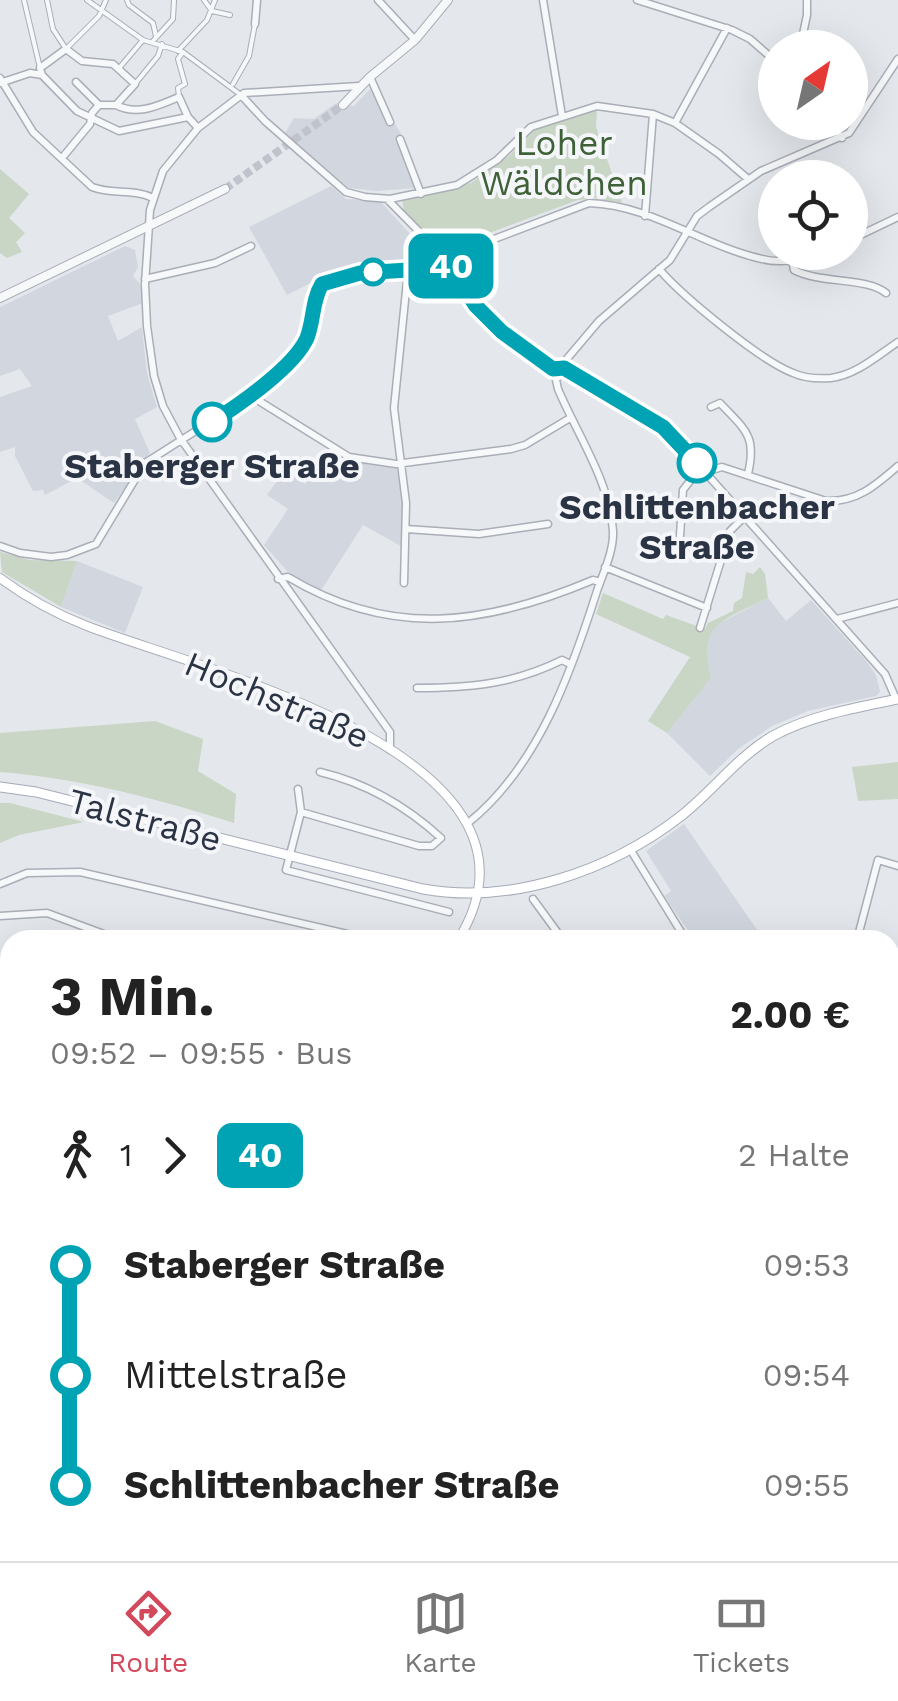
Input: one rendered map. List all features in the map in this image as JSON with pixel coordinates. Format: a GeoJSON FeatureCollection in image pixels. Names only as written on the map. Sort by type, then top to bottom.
{"type":"FeatureCollection","features":[{"type":"Feature","properties":{"kind":"main road","name":"Hochstraße"},"geometry":{"type":"LineString","coordinates":[[0,578],[74,621],[266,687],[390,750],[433,783],[468,822],[479,862],[478,894]]}},
{"type":"Feature","properties":{"kind":"main road","name":"Talstraße"},"geometry":{"type":"LineString","coordinates":[[0,787],[36,792],[423,890],[478,894],[542,884],[630,849],[681,816],[742,758],[776,734],[897,699]]}},
{"type":"Feature","properties":{"kind":"main road"},"geometry":{"type":"LineString","coordinates":[[462,930],[478,894]]}},
{"type":"Feature","properties":{"kind":"street"},"geometry":{"type":"LineString","coordinates":[[24,0],[44,74],[66,103],[90,120],[125,132],[188,117]]}},
{"type":"Feature","properties":{"kind":"street"},"geometry":{"type":"LineString","coordinates":[[47,0],[53,29],[66,49],[82,61],[106,62],[118,68],[135,84]]}},
{"type":"Feature","properties":{"kind":"street"},"geometry":{"type":"LineString","coordinates":[[87,0],[142,40],[155,39],[180,49],[232,86],[346,192],[386,198],[421,194],[469,180],[506,153],[531,127],[597,106],[653,114],[676,123],[748,180]]}},
{"type":"Feature","properties":{"kind":"street"},"geometry":{"type":"LineString","coordinates":[[44,74],[89,28],[106,0]]}},
{"type":"Feature","properties":{"kind":"street"},"geometry":{"type":"LineString","coordinates":[[127,0],[128,5],[154,24],[155,39]]}},
{"type":"Feature","properties":{"kind":"street"},"geometry":{"type":"LineString","coordinates":[[155,39],[173,19],[174,0]]}},
{"type":"Feature","properties":{"kind":"street"},"geometry":{"type":"LineString","coordinates":[[204,0],[212,11],[230,15]]}},
{"type":"Feature","properties":{"kind":"street"},"geometry":{"type":"LineString","coordinates":[[198,128],[178,97],[178,88],[184,84],[178,59],[180,49],[212,11],[214,0]]}},
{"type":"Feature","properties":{"kind":"street"},"geometry":{"type":"LineString","coordinates":[[232,86],[249,56],[257,0]]}},
{"type":"Feature","properties":{"kind":"street"},"geometry":{"type":"LineString","coordinates":[[378,0],[416,40]]}},
{"type":"Feature","properties":{"kind":"street"},"geometry":{"type":"LineString","coordinates":[[343,106],[370,77],[416,40],[448,0]]}},
{"type":"Feature","properties":{"kind":"street"},"geometry":{"type":"LineString","coordinates":[[543,0],[562,116]]}},
{"type":"Feature","properties":{"kind":"street"},"geometry":{"type":"LineString","coordinates":[[636,0],[727,28],[758,46]]}},
{"type":"Feature","properties":{"kind":"street"},"geometry":{"type":"LineString","coordinates":[[804,30],[806,0]]}},
{"type":"Feature","properties":{"kind":"street"},"geometry":{"type":"LineString","coordinates":[[676,123],[727,28]]}},
{"type":"Feature","properties":{"kind":"street"},"geometry":{"type":"LineString","coordinates":[[118,68],[142,40]]}},
{"type":"Feature","properties":{"kind":"street"},"geometry":{"type":"LineString","coordinates":[[116,106],[158,56],[162,44]]}},
{"type":"Feature","properties":{"kind":"street"},"geometry":{"type":"LineString","coordinates":[[868,107],[898,59]]}},
{"type":"Feature","properties":{"kind":"street"},"geometry":{"type":"LineString","coordinates":[[44,74],[30,73],[2,81],[33,132],[97,190],[132,190],[153,198]]}},
{"type":"Feature","properties":{"kind":"street"},"geometry":{"type":"LineString","coordinates":[[370,77],[390,122]]}},
{"type":"Feature","properties":{"kind":"street"},"geometry":{"type":"LineString","coordinates":[[76,82],[99,104],[126,110],[140,110],[178,97]]}},
{"type":"Feature","properties":{"kind":"street"},"geometry":{"type":"LineString","coordinates":[[361,86],[241,95],[198,128],[166,166],[153,198],[149,226],[148,346],[163,406],[180,438],[390,732],[390,750]]}},
{"type":"Feature","properties":{"kind":"street"},"geometry":{"type":"LineString","coordinates":[[62,158],[99,104]]}},
{"type":"Feature","properties":{"kind":"street"},"geometry":{"type":"LineString","coordinates":[[645,216],[653,114]]}},
{"type":"Feature","properties":{"kind":"street"},"geometry":{"type":"LineString","coordinates":[[400,139],[421,194]]}},
{"type":"Feature","properties":{"kind":"street"},"geometry":{"type":"LineString","coordinates":[[468,822],[492,800],[530,750],[550,714],[613,539],[609,502],[556,380],[560,369],[599,322],[676,253],[688,229],[709,207],[782,161],[837,140]]}},
{"type":"Feature","properties":{"kind":"street"},"geometry":{"type":"LineString","coordinates":[[0,298],[225,189]]}},
{"type":"Feature","properties":{"kind":"street"},"geometry":{"type":"LineString","coordinates":[[386,198],[443,256],[464,291],[487,318],[553,369],[564,368],[663,427],[886,674],[897,699]]}},
{"type":"Feature","properties":{"kind":"street"},"geometry":{"type":"LineString","coordinates":[[0,546],[20,554],[51,556],[93,546],[142,467],[180,438],[205,427],[251,396],[302,346],[322,284],[360,273],[408,270],[583,204],[608,204],[688,229],[758,258]]}},
{"type":"Feature","properties":{"kind":"street"},"geometry":{"type":"LineString","coordinates":[[868,231],[898,217]]}},
{"type":"Feature","properties":{"kind":"street"},"geometry":{"type":"LineString","coordinates":[[146,279],[215,263],[251,246]]}},
{"type":"Feature","properties":{"kind":"street"},"geometry":{"type":"LineString","coordinates":[[659,269],[687,297],[772,362],[802,376],[824,378],[845,374],[898,342]]}},
{"type":"Feature","properties":{"kind":"street"},"geometry":{"type":"LineString","coordinates":[[404,583],[406,529],[394,408],[408,270]]}},
{"type":"Feature","properties":{"kind":"street"},"geometry":{"type":"LineString","coordinates":[[794,270],[818,280],[877,286],[886,293]]}},
{"type":"Feature","properties":{"kind":"street"},"geometry":{"type":"LineString","coordinates":[[251,396],[349,457],[401,464],[512,449],[570,418]]}},
{"type":"Feature","properties":{"kind":"street"},"geometry":{"type":"LineString","coordinates":[[711,406],[720,404],[750,435],[748,474]]}},
{"type":"Feature","properties":{"kind":"street"},"geometry":{"type":"LineString","coordinates":[[680,536],[683,490],[703,470],[722,468],[838,501],[862,494],[898,466]]}},
{"type":"Feature","properties":{"kind":"street"},"geometry":{"type":"LineString","coordinates":[[700,628],[730,531],[744,517]]}},
{"type":"Feature","properties":{"kind":"street"},"geometry":{"type":"LineString","coordinates":[[406,529],[479,534],[548,524]]}},
{"type":"Feature","properties":{"kind":"street"},"geometry":{"type":"LineString","coordinates":[[605,567],[707,608]]}},
{"type":"Feature","properties":{"kind":"street"},"geometry":{"type":"LineString","coordinates":[[278,578],[288,577],[344,606],[414,618],[457,618],[493,612],[529,604],[592,580],[600,582]]}},
{"type":"Feature","properties":{"kind":"street"},"geometry":{"type":"LineString","coordinates":[[837,619],[898,603]]}},
{"type":"Feature","properties":{"kind":"street"},"geometry":{"type":"LineString","coordinates":[[416,688],[494,684],[535,673],[562,660],[570,664]]}},
{"type":"Feature","properties":{"kind":"street"},"geometry":{"type":"LineString","coordinates":[[301,812],[419,846],[432,846],[441,838],[380,794],[320,772]]}},
{"type":"Feature","properties":{"kind":"street"},"geometry":{"type":"LineString","coordinates":[[288,857],[301,812],[298,789]]}},
{"type":"Feature","properties":{"kind":"street"},"geometry":{"type":"LineString","coordinates":[[630,849],[680,930]]}},
{"type":"Feature","properties":{"kind":"street","name":"Talstraße"},"geometry":{"type":"LineString","coordinates":[[288,857],[286,870],[449,912]]}},
{"type":"Feature","properties":{"kind":"street"},"geometry":{"type":"LineString","coordinates":[[860,930],[878,860],[898,866]]}},
{"type":"Feature","properties":{"kind":"street"},"geometry":{"type":"LineString","coordinates":[[0,884],[26,874],[80,872],[330,930]]}},
{"type":"Feature","properties":{"kind":"street"},"geometry":{"type":"LineString","coordinates":[[534,899],[556,930]]}},
{"type":"Feature","properties":{"kind":"street"},"geometry":{"type":"LineString","coordinates":[[0,916],[47,914],[92,930]]}},
{"type":"Feature","properties":{"kind":"shaded area"},"geometry":{"type":"Polygon","coordinates":[[[371,88],[383,116],[389,125],[394,122],[402,136],[398,138],[416,188],[349,188],[285,133],[294,118],[314,119],[336,103],[354,106],[371,88]]]}},
{"type":"Feature","properties":{"kind":"shaded area"},"geometry":{"type":"Polygon","coordinates":[[[331,186],[346,199],[380,201],[430,256],[406,267],[339,272],[287,295],[249,227],[331,186]]]}},
{"type":"Feature","properties":{"kind":"shaded area"},"geometry":{"type":"Polygon","coordinates":[[[125,246],[135,250],[138,267],[133,276],[140,284],[143,303],[108,316],[118,341],[142,327],[147,374],[157,407],[135,419],[150,453],[114,503],[77,478],[45,495],[43,490],[33,491],[15,456],[15,447],[0,452],[0,397],[32,386],[20,369],[0,376],[0,307],[125,246]]]}},
{"type":"Feature","properties":{"kind":"shaded area"},"geometry":{"type":"Polygon","coordinates":[[[329,449],[348,461],[397,469],[403,501],[401,546],[363,525],[320,592],[287,571],[264,545],[288,509],[267,495],[285,470],[305,484],[329,449]]]}},
{"type":"Feature","properties":{"kind":"shaded area"},"geometry":{"type":"Polygon","coordinates":[[[77,561],[143,587],[125,633],[61,607],[77,561]]]}},
{"type":"Feature","properties":{"kind":"shaded area"},"geometry":{"type":"Polygon","coordinates":[[[768,598],[786,621],[811,600],[867,662],[876,675],[880,692],[808,711],[772,726],[738,749],[710,776],[667,733],[710,679],[703,650],[714,626],[768,598]]]}},
{"type":"Feature","properties":{"kind":"shaded area"},"geometry":{"type":"Polygon","coordinates":[[[684,824],[757,930],[688,930],[664,896],[671,891],[646,851],[684,824]]]}},
{"type":"Feature","properties":{"kind":"green space","name":"Loher Wäldchen"},"geometry":{"type":"Polygon","coordinates":[[[597,110],[596,127],[622,203],[595,198],[578,200],[444,250],[404,211],[402,199],[471,183],[509,156],[536,128],[597,110]]]}},
{"type":"Feature","properties":{"kind":"green space"},"geometry":{"type":"Polygon","coordinates":[[[0,169],[29,194],[9,218],[25,233],[16,242],[22,252],[7,258],[0,253],[0,169]]]}},
{"type":"Feature","properties":{"kind":"green space"},"geometry":{"type":"Polygon","coordinates":[[[0,552],[30,560],[77,561],[61,607],[2,572],[0,552]]]}},
{"type":"Feature","properties":{"kind":"green space"},"geometry":{"type":"Polygon","coordinates":[[[760,567],[765,574],[768,598],[727,619],[711,634],[707,659],[711,678],[667,733],[648,721],[690,657],[596,614],[603,593],[663,619],[666,615],[705,629],[708,623],[733,611],[734,603],[742,598],[746,572],[753,574],[760,567]]]}},
{"type":"Feature","properties":{"kind":"green space"},"geometry":{"type":"Polygon","coordinates":[[[155,721],[203,739],[198,771],[236,794],[234,823],[118,791],[0,772],[0,733],[155,721]]]}},
{"type":"Feature","properties":{"kind":"green space"},"geometry":{"type":"Polygon","coordinates":[[[898,762],[898,799],[858,801],[852,767],[898,762]]]}},
{"type":"Feature","properties":{"kind":"green space"},"geometry":{"type":"Polygon","coordinates":[[[0,803],[84,822],[19,835],[0,843],[0,803]]]}},
{"type":"Feature","properties":{"kind":"tunnel"},"geometry":{"type":"LineString","coordinates":[[225,189],[343,105]]}},
{"type":"Feature","properties":{"kind":"bus line","name":"40"},"geometry":{"type":"LineString","coordinates":[[212,422],[251,396],[300,348],[308,336],[316,294],[322,284],[341,276],[415,269],[443,256],[464,291],[502,332],[553,369],[564,368],[663,427],[697,463]]}},
{"type":"Feature","properties":{"kind":"place","name":"Staberger Straße"},"geometry":{"type":"Point","coordinates":[212,422]}},
{"type":"Feature","properties":{"kind":"place","name":"Schlittenbacher Straße"},"geometry":{"type":"Point","coordinates":[697,463]}}]}
